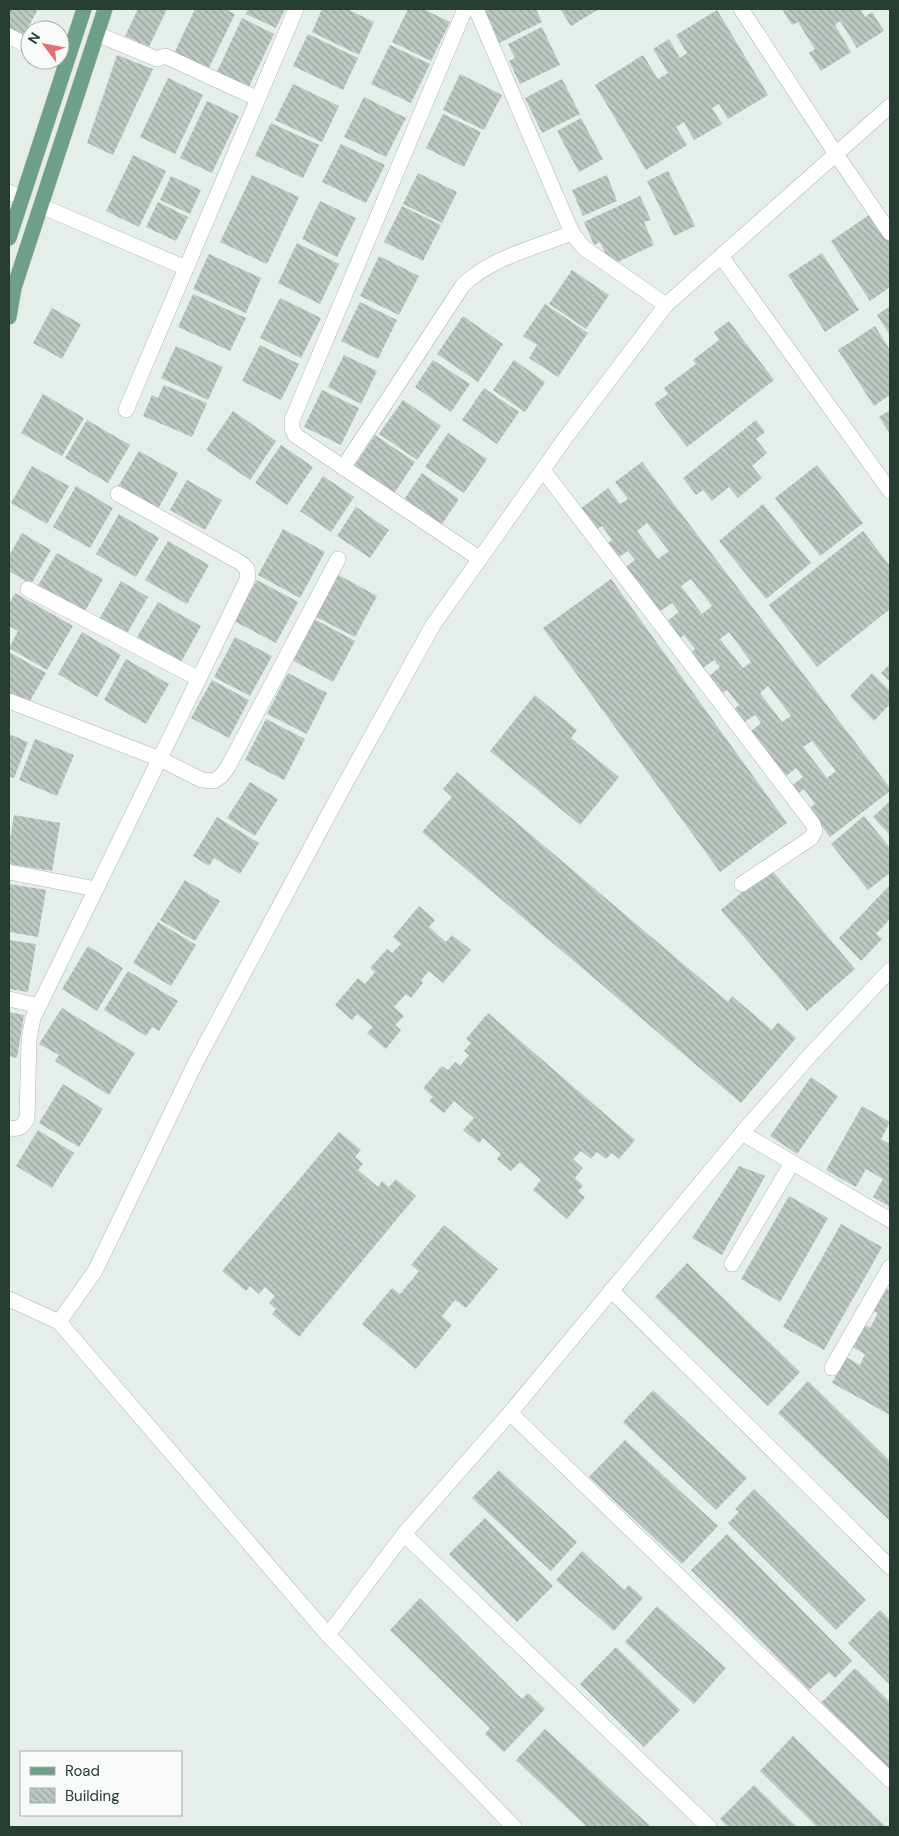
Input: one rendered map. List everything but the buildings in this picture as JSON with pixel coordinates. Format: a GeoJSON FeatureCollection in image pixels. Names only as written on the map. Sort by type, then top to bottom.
{"type":"FeatureCollection","features":[{"type":"Feature","properties":{"kind":"main road"},"geometry":{"type":"LineString","coordinates":[[70,43],[84,9]]}},
{"type":"Feature","properties":{"kind":"main road"},"geometry":{"type":"LineString","coordinates":[[9,317],[14,288],[105,9]]}},
{"type":"Feature","properties":{"kind":"main road"},"geometry":{"type":"LineString","coordinates":[[9,238],[15,195],[59,70]]}},
{"type":"Feature","properties":{"kind":"street"},"geometry":{"type":"LineString","coordinates":[[126,410],[296,9]]}},
{"type":"Feature","properties":{"kind":"street"},"geometry":{"type":"LineString","coordinates":[[465,9],[296,408],[292,420],[292,428],[295,435],[480,559]]}},
{"type":"Feature","properties":{"kind":"street"},"geometry":{"type":"LineString","coordinates":[[476,9],[572,233],[584,248],[666,305]]}},
{"type":"Feature","properties":{"kind":"street"},"geometry":{"type":"LineString","coordinates":[[742,9],[836,154],[890,233]]}},
{"type":"Feature","properties":{"kind":"street"},"geometry":{"type":"LineString","coordinates":[[97,34],[157,59],[165,56],[258,99]]}},
{"type":"Feature","properties":{"kind":"street"},"geometry":{"type":"LineString","coordinates":[[60,1322],[96,1271],[195,1064],[433,625],[543,470],[666,305],[890,106]]}},
{"type":"Feature","properties":{"kind":"street"},"geometry":{"type":"LineString","coordinates":[[41,206],[186,268]]}},
{"type":"Feature","properties":{"kind":"street"},"geometry":{"type":"LineString","coordinates":[[343,468],[463,285],[474,274],[491,265],[572,233]]}},
{"type":"Feature","properties":{"kind":"street"},"geometry":{"type":"LineString","coordinates":[[720,256],[890,491]]}},
{"type":"Feature","properties":{"kind":"street"},"geometry":{"type":"LineString","coordinates":[[543,470],[813,824],[815,831],[811,838],[742,884]]}},
{"type":"Feature","properties":{"kind":"street"},"geometry":{"type":"LineString","coordinates":[[9,1128],[16,1129],[22,1126],[27,1118],[29,1039],[33,1018],[248,578],[246,569],[241,563],[118,494]]}},
{"type":"Feature","properties":{"kind":"street"},"geometry":{"type":"LineString","coordinates":[[9,701],[160,759],[202,780],[214,781],[228,767],[338,559]]}},
{"type":"Feature","properties":{"kind":"street"},"geometry":{"type":"LineString","coordinates":[[28,589],[198,679]]}},
{"type":"Feature","properties":{"kind":"street"},"geometry":{"type":"LineString","coordinates":[[9,872],[96,889]]}},
{"type":"Feature","properties":{"kind":"street"},"geometry":{"type":"LineString","coordinates":[[328,1635],[404,1534],[510,1413],[742,1134],[812,1053],[884,987],[890,970]]}},
{"type":"Feature","properties":{"kind":"street"},"geometry":{"type":"LineString","coordinates":[[9,999],[39,1006]]}},
{"type":"Feature","properties":{"kind":"street"},"geometry":{"type":"LineString","coordinates":[[742,1134],[890,1220]]}},
{"type":"Feature","properties":{"kind":"street"},"geometry":{"type":"LineString","coordinates":[[732,1264],[792,1163]]}},
{"type":"Feature","properties":{"kind":"street"},"geometry":{"type":"LineString","coordinates":[[832,1368],[890,1267]]}},
{"type":"Feature","properties":{"kind":"street"},"geometry":{"type":"LineString","coordinates":[[611,1290],[890,1567]]}},
{"type":"Feature","properties":{"kind":"street"},"geometry":{"type":"LineString","coordinates":[[9,1299],[60,1322],[328,1635],[514,1827]]}},
{"type":"Feature","properties":{"kind":"street"},"geometry":{"type":"LineString","coordinates":[[510,1413],[890,1780]]}},
{"type":"Feature","properties":{"kind":"street"},"geometry":{"type":"LineString","coordinates":[[404,1534],[709,1827]]}}]}
